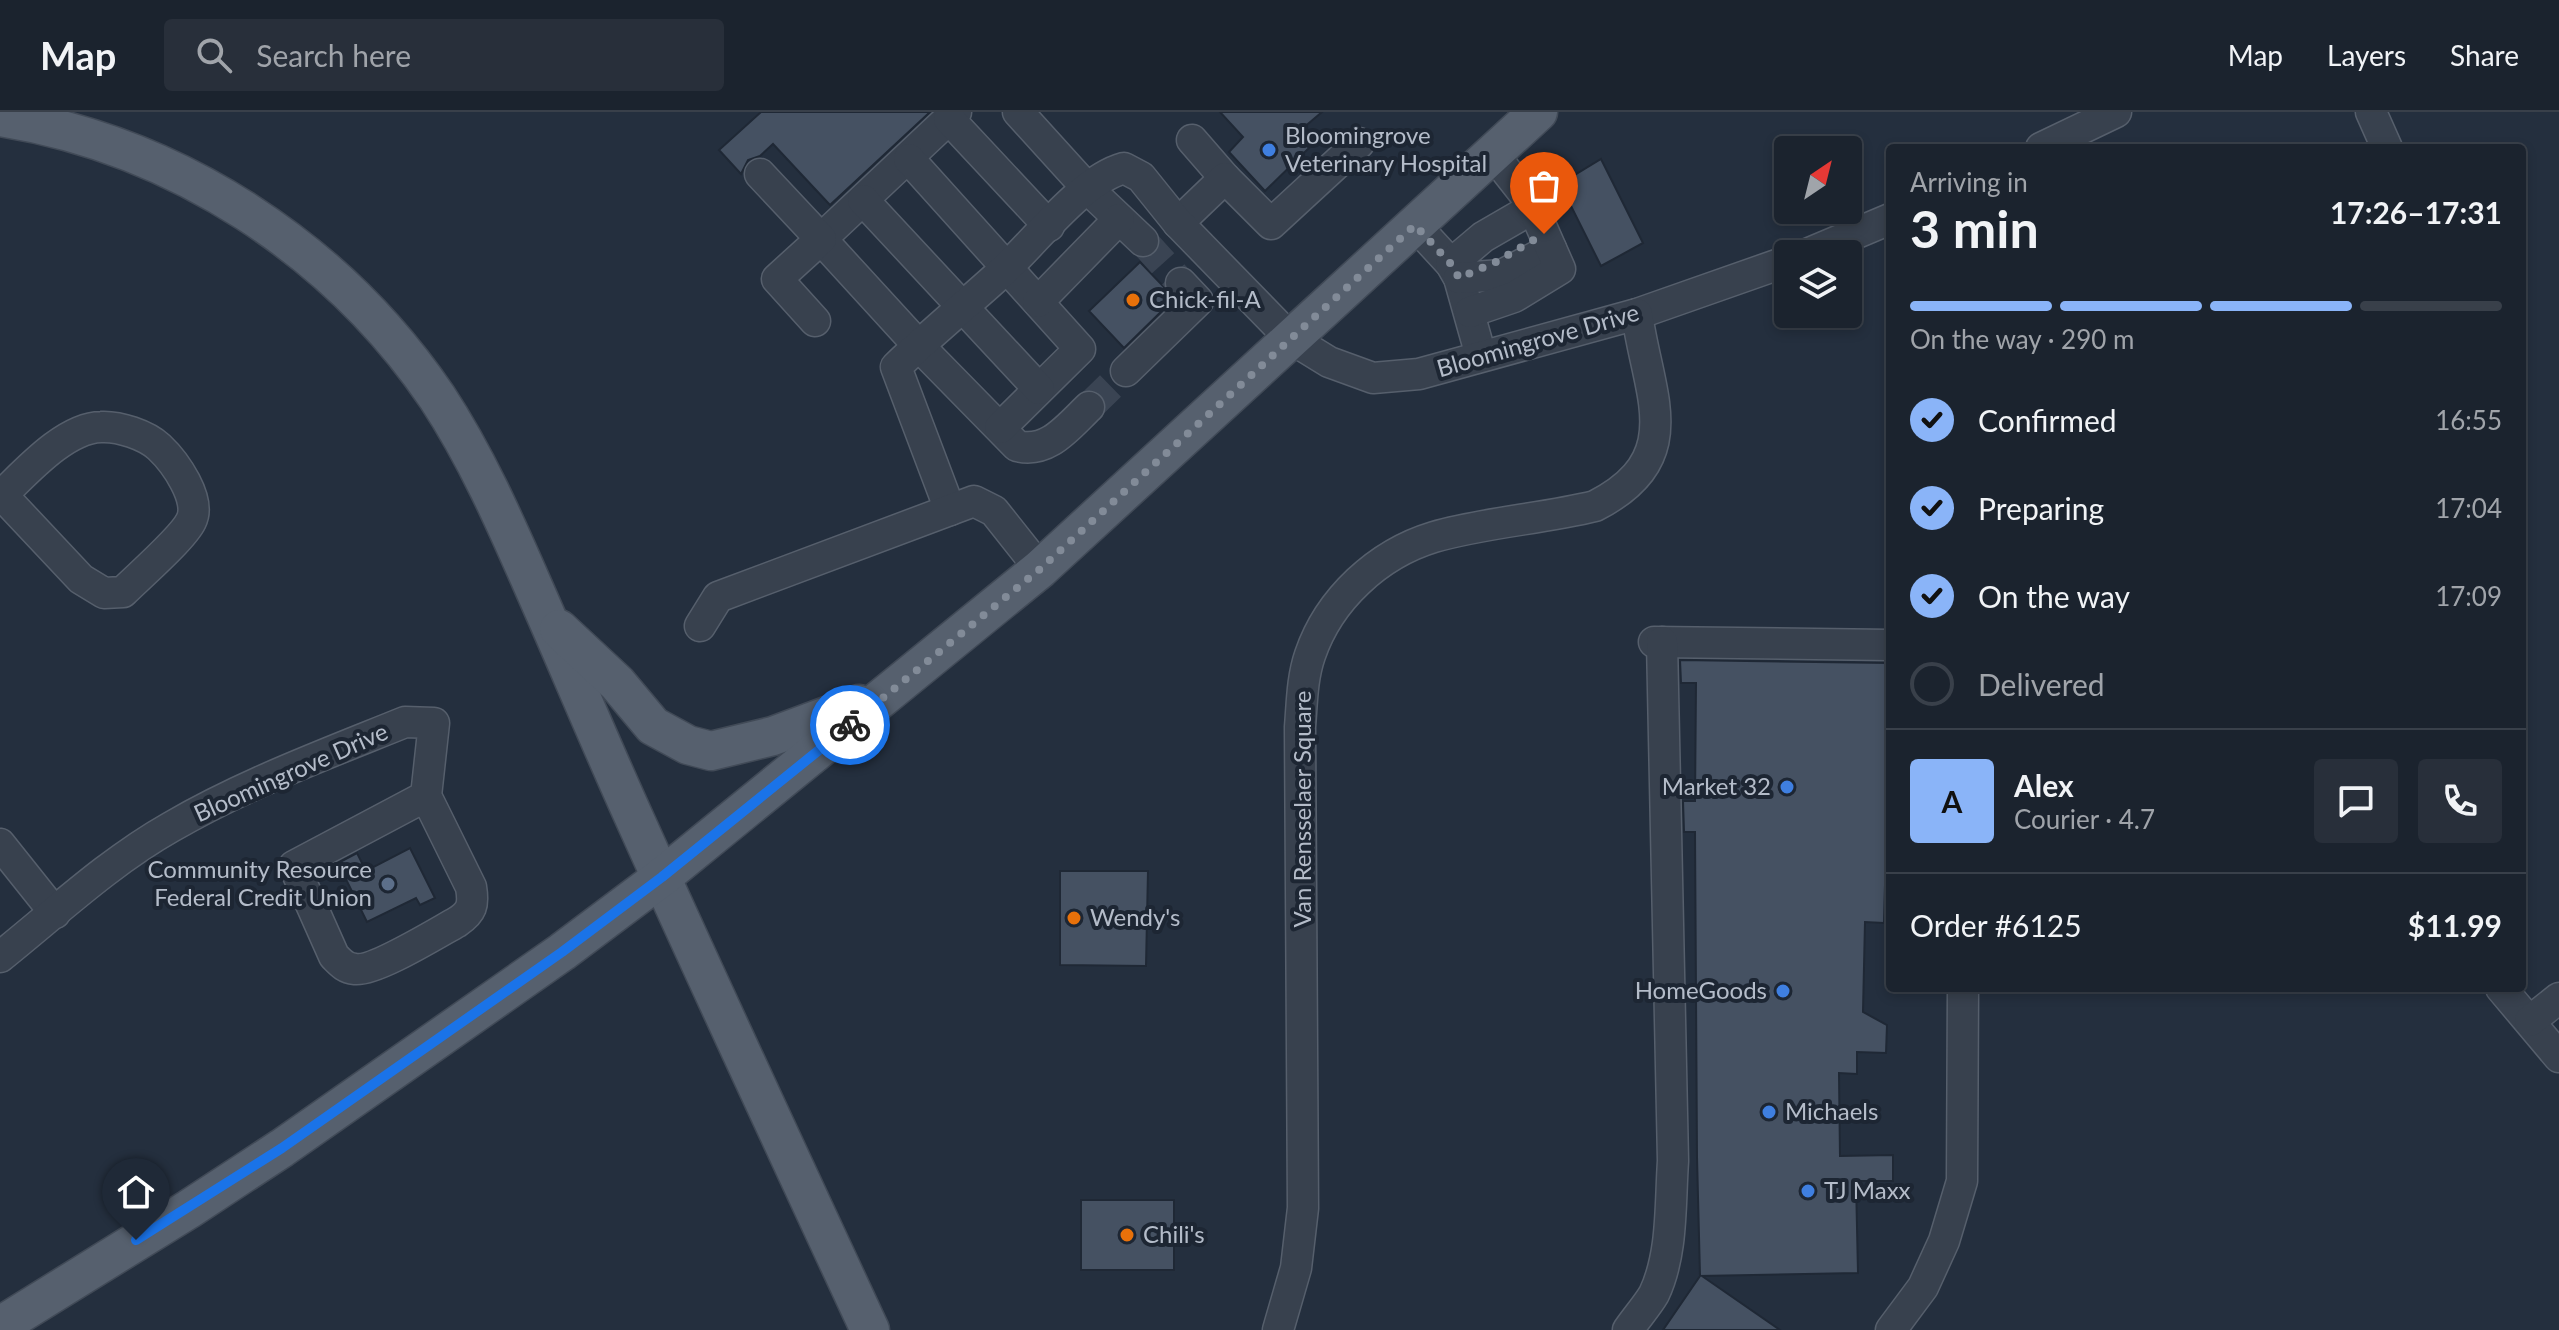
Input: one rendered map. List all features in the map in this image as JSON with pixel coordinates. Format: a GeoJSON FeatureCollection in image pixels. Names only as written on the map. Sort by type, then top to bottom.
{"type":"FeatureCollection","features":[{"type":"Feature","properties":{"kind":"main road"},"geometry":{"type":"LineString","coordinates":[[0,1326],[282,1148],[562,952],[662,877],[1040,569],[1538,112]]}},
{"type":"Feature","properties":{"kind":"main road"},"geometry":{"type":"LineString","coordinates":[[0,117],[68,132],[165,166],[254,216],[337,282],[383,329],[438,399],[491,492],[662,877],[870,1330]]}},
{"type":"Feature","properties":{"kind":"main road"},"geometry":{"type":"LineString","coordinates":[[547,618],[617,683],[653,726],[688,745],[711,751],[773,736],[892,691]]}},
{"type":"Feature","properties":{"kind":"street"},"geometry":{"type":"LineString","coordinates":[[1018,112],[1087,188],[1143,241]]}},
{"type":"Feature","properties":{"kind":"street"},"geometry":{"type":"LineString","coordinates":[[2047,144],[2082,119],[2116,112]]}},
{"type":"Feature","properties":{"kind":"street"},"geometry":{"type":"LineString","coordinates":[[2371,112],[2385,144]]}},
{"type":"Feature","properties":{"kind":"street"},"geometry":{"type":"LineString","coordinates":[[815,321],[777,279],[953,116],[1049,226]]}},
{"type":"Feature","properties":{"kind":"street"},"geometry":{"type":"LineString","coordinates":[[1192,140],[1271,224],[1359,143]]}},
{"type":"Feature","properties":{"kind":"street"},"geometry":{"type":"LineString","coordinates":[[1470,312],[1514,297],[1560,269],[1545,235],[1493,154]]}},
{"type":"Feature","properties":{"kind":"street"},"geometry":{"type":"LineString","coordinates":[[909,159],[1080,349],[1000,428]]}},
{"type":"Feature","properties":{"kind":"street","name":"Bloomingrove Drive"},"geometry":{"type":"LineString","coordinates":[[1087,188],[1110,172],[1124,168],[1141,177],[1178,223],[1290,338],[1329,362],[1373,378],[1419,374],[1637,314],[1774,266]]}},
{"type":"Feature","properties":{"kind":"street"},"geometry":{"type":"LineString","coordinates":[[760,174],[918,345],[1017,446],[1032,450],[1060,434],[1089,407]]}},
{"type":"Feature","properties":{"kind":"street"},"geometry":{"type":"LineString","coordinates":[[1178,223],[1225,178]]}},
{"type":"Feature","properties":{"kind":"street"},"geometry":{"type":"LineString","coordinates":[[950,510],[896,367],[1006,269],[1087,188]]}},
{"type":"Feature","properties":{"kind":"street"},"geometry":{"type":"LineString","coordinates":[[863,200],[1039,389]]}},
{"type":"Feature","properties":{"kind":"street"},"geometry":{"type":"LineString","coordinates":[[1038,302],[1119,219]]}},
{"type":"Feature","properties":{"kind":"street"},"geometry":{"type":"LineString","coordinates":[[1840,240],[1886,221]]}},
{"type":"Feature","properties":{"kind":"street"},"geometry":{"type":"LineString","coordinates":[[1415,225],[1455,271],[1481,356]]}},
{"type":"Feature","properties":{"kind":"street"},"geometry":{"type":"LineString","coordinates":[[1455,271],[1502,275],[1545,235]]}},
{"type":"Feature","properties":{"kind":"street"},"geometry":{"type":"LineString","coordinates":[[1455,271],[1483,237],[1545,235]]}},
{"type":"Feature","properties":{"kind":"street"},"geometry":{"type":"LineString","coordinates":[[1126,371],[1198,301],[1181,283]]}},
{"type":"Feature","properties":{"kind":"street","name":"Van Rensselaer Square"},"geometry":{"type":"LineString","coordinates":[[1278,1330],[1296,1268],[1303,1208],[1300,727],[1303,684],[1310,654],[1323,625],[1350,590],[1382,561],[1405,548],[1458,531],[1595,506],[1634,481],[1647,463],[1657,420],[1637,314]]}},
{"type":"Feature","properties":{"kind":"street"},"geometry":{"type":"LineString","coordinates":[[102,427],[134,433],[158,447],[188,487],[196,508],[190,524],[123,592],[104,593],[81,579],[1,496],[74,433],[102,427]]}},
{"type":"Feature","properties":{"kind":"street"},"geometry":{"type":"LineString","coordinates":[[700,626],[718,597],[974,501],[994,511],[1040,569]]}},
{"type":"Feature","properties":{"kind":"street"},"geometry":{"type":"LineString","coordinates":[[1628,1330],[1653,1295],[1660,1277],[1668,1235],[1673,1161],[1658,642],[1886,645]]}},
{"type":"Feature","properties":{"kind":"street","name":"Bloomingrove Drive"},"geometry":{"type":"LineString","coordinates":[[0,957],[141,846],[239,791],[405,722],[434,723],[426,796]]}},
{"type":"Feature","properties":{"kind":"street"},"geometry":{"type":"LineString","coordinates":[[426,796],[471,887],[474,903],[467,915],[457,922],[375,966],[358,970],[344,966],[334,956],[294,866],[426,796]]}},
{"type":"Feature","properties":{"kind":"street"},"geometry":{"type":"LineString","coordinates":[[0,844],[55,913]]}},
{"type":"Feature","properties":{"kind":"street"},"geometry":{"type":"LineString","coordinates":[[1891,1330],[1923,1287],[1944,1241],[1962,1181],[1963,992]]}},
{"type":"Feature","properties":{"kind":"street"},"geometry":{"type":"LineString","coordinates":[[2505,992],[2559,1057]]}},
{"type":"Feature","properties":{"kind":"street"},"geometry":{"type":"LineString","coordinates":[[2530,1021],[2559,998]]}},
{"type":"Feature","properties":{"kind":"building"},"geometry":{"type":"Polygon","coordinates":[[[761,112],[930,112],[830,205],[773,144],[760,156],[748,160],[741,174],[719,150],[761,112]]]}},
{"type":"Feature","properties":{"kind":"building","name":"Bloomingrove Veterinary Hospital"},"geometry":{"type":"Polygon","coordinates":[[[1220,112],[1322,112],[1296,134],[1309,148],[1265,191],[1229,152],[1243,137],[1220,112]]]}},
{"type":"Feature","properties":{"kind":"building"},"geometry":{"type":"Polygon","coordinates":[[[1601,159],[1643,243],[1601,266],[1560,184],[1601,159]]]}},
{"type":"Feature","properties":{"kind":"building"},"geometry":{"type":"Polygon","coordinates":[[[1140,262],[1173,300],[1124,348],[1089,311],[1140,262]]]}},
{"type":"Feature","properties":{"kind":"building"},"geometry":{"type":"Polygon","coordinates":[[[1680,660],[1886,663],[1884,923],[1865,922],[1863,1012],[1887,1025],[1886,1053],[1857,1052],[1857,1074],[1839,1073],[1840,1156],[1893,1155],[1893,1181],[1856,1181],[1858,1273],[1702,1276],[1780,1330],[1663,1330],[1700,1276],[1695,832],[1684,832],[1683,801],[1695,801],[1696,683],[1681,683],[1680,660]]]}},
{"type":"Feature","properties":{"kind":"building","name":"Community Resource Federal Credit Union"},"geometry":{"type":"Polygon","coordinates":[[[410,848],[435,898],[420,905],[416,898],[367,922],[338,863],[357,853],[366,871],[410,848]]]}},
{"type":"Feature","properties":{"kind":"building"},"geometry":{"type":"Polygon","coordinates":[[[1060,871],[1148,871],[1146,966],[1060,965],[1060,871]]]}},
{"type":"Feature","properties":{"kind":"building","name":"Chili's"},"geometry":{"type":"Polygon","coordinates":[[[1081,1200],[1174,1200],[1174,1270],[1081,1270],[1081,1200]]]}},
{"type":"Feature","properties":{"kind":"tunnel"},"geometry":{"type":"LineString","coordinates":[[1143,241],[1181,283]]}},
{"type":"Feature","properties":{"kind":"tunnel"},"geometry":{"type":"LineString","coordinates":[[1089,407],[1126,371]]}},
{"type":"Feature","properties":{"kind":"way so far"},"geometry":{"type":"LineString","coordinates":[[850,725],[1040,569],[1415,225],[1451,264],[1459,278],[1496,262],[1544,234]]}},
{"type":"Feature","properties":{"kind":"place","name":"Bloomingrove Veterinary Hospital"},"geometry":{"type":"Point","coordinates":[1269,150]}},
{"type":"Feature","properties":{"kind":"place","name":"Chick-fil-A"},"geometry":{"type":"Point","coordinates":[1133,300]}},
{"type":"Feature","properties":{"kind":"place","name":"Market 32"},"geometry":{"type":"Point","coordinates":[1787,787]}},
{"type":"Feature","properties":{"kind":"place","name":"Community Resource Federal Credit Union"},"geometry":{"type":"Point","coordinates":[388,884]}},
{"type":"Feature","properties":{"kind":"place","name":"Wendy's"},"geometry":{"type":"Point","coordinates":[1074,918]}},
{"type":"Feature","properties":{"kind":"place","name":"HomeGoods"},"geometry":{"type":"Point","coordinates":[1783,991]}},
{"type":"Feature","properties":{"kind":"place","name":"Michaels"},"geometry":{"type":"Point","coordinates":[1769,1112]}},
{"type":"Feature","properties":{"kind":"place","name":"TJ Maxx"},"geometry":{"type":"Point","coordinates":[1808,1191]}},
{"type":"Feature","properties":{"kind":"place","name":"Chili's"},"geometry":{"type":"Point","coordinates":[1127,1235]}},
{"type":"Feature","properties":{"kind":"route"},"geometry":{"type":"LineString","coordinates":[[136,1240],[282,1148],[562,952],[662,877],[850,725]]}}]}
